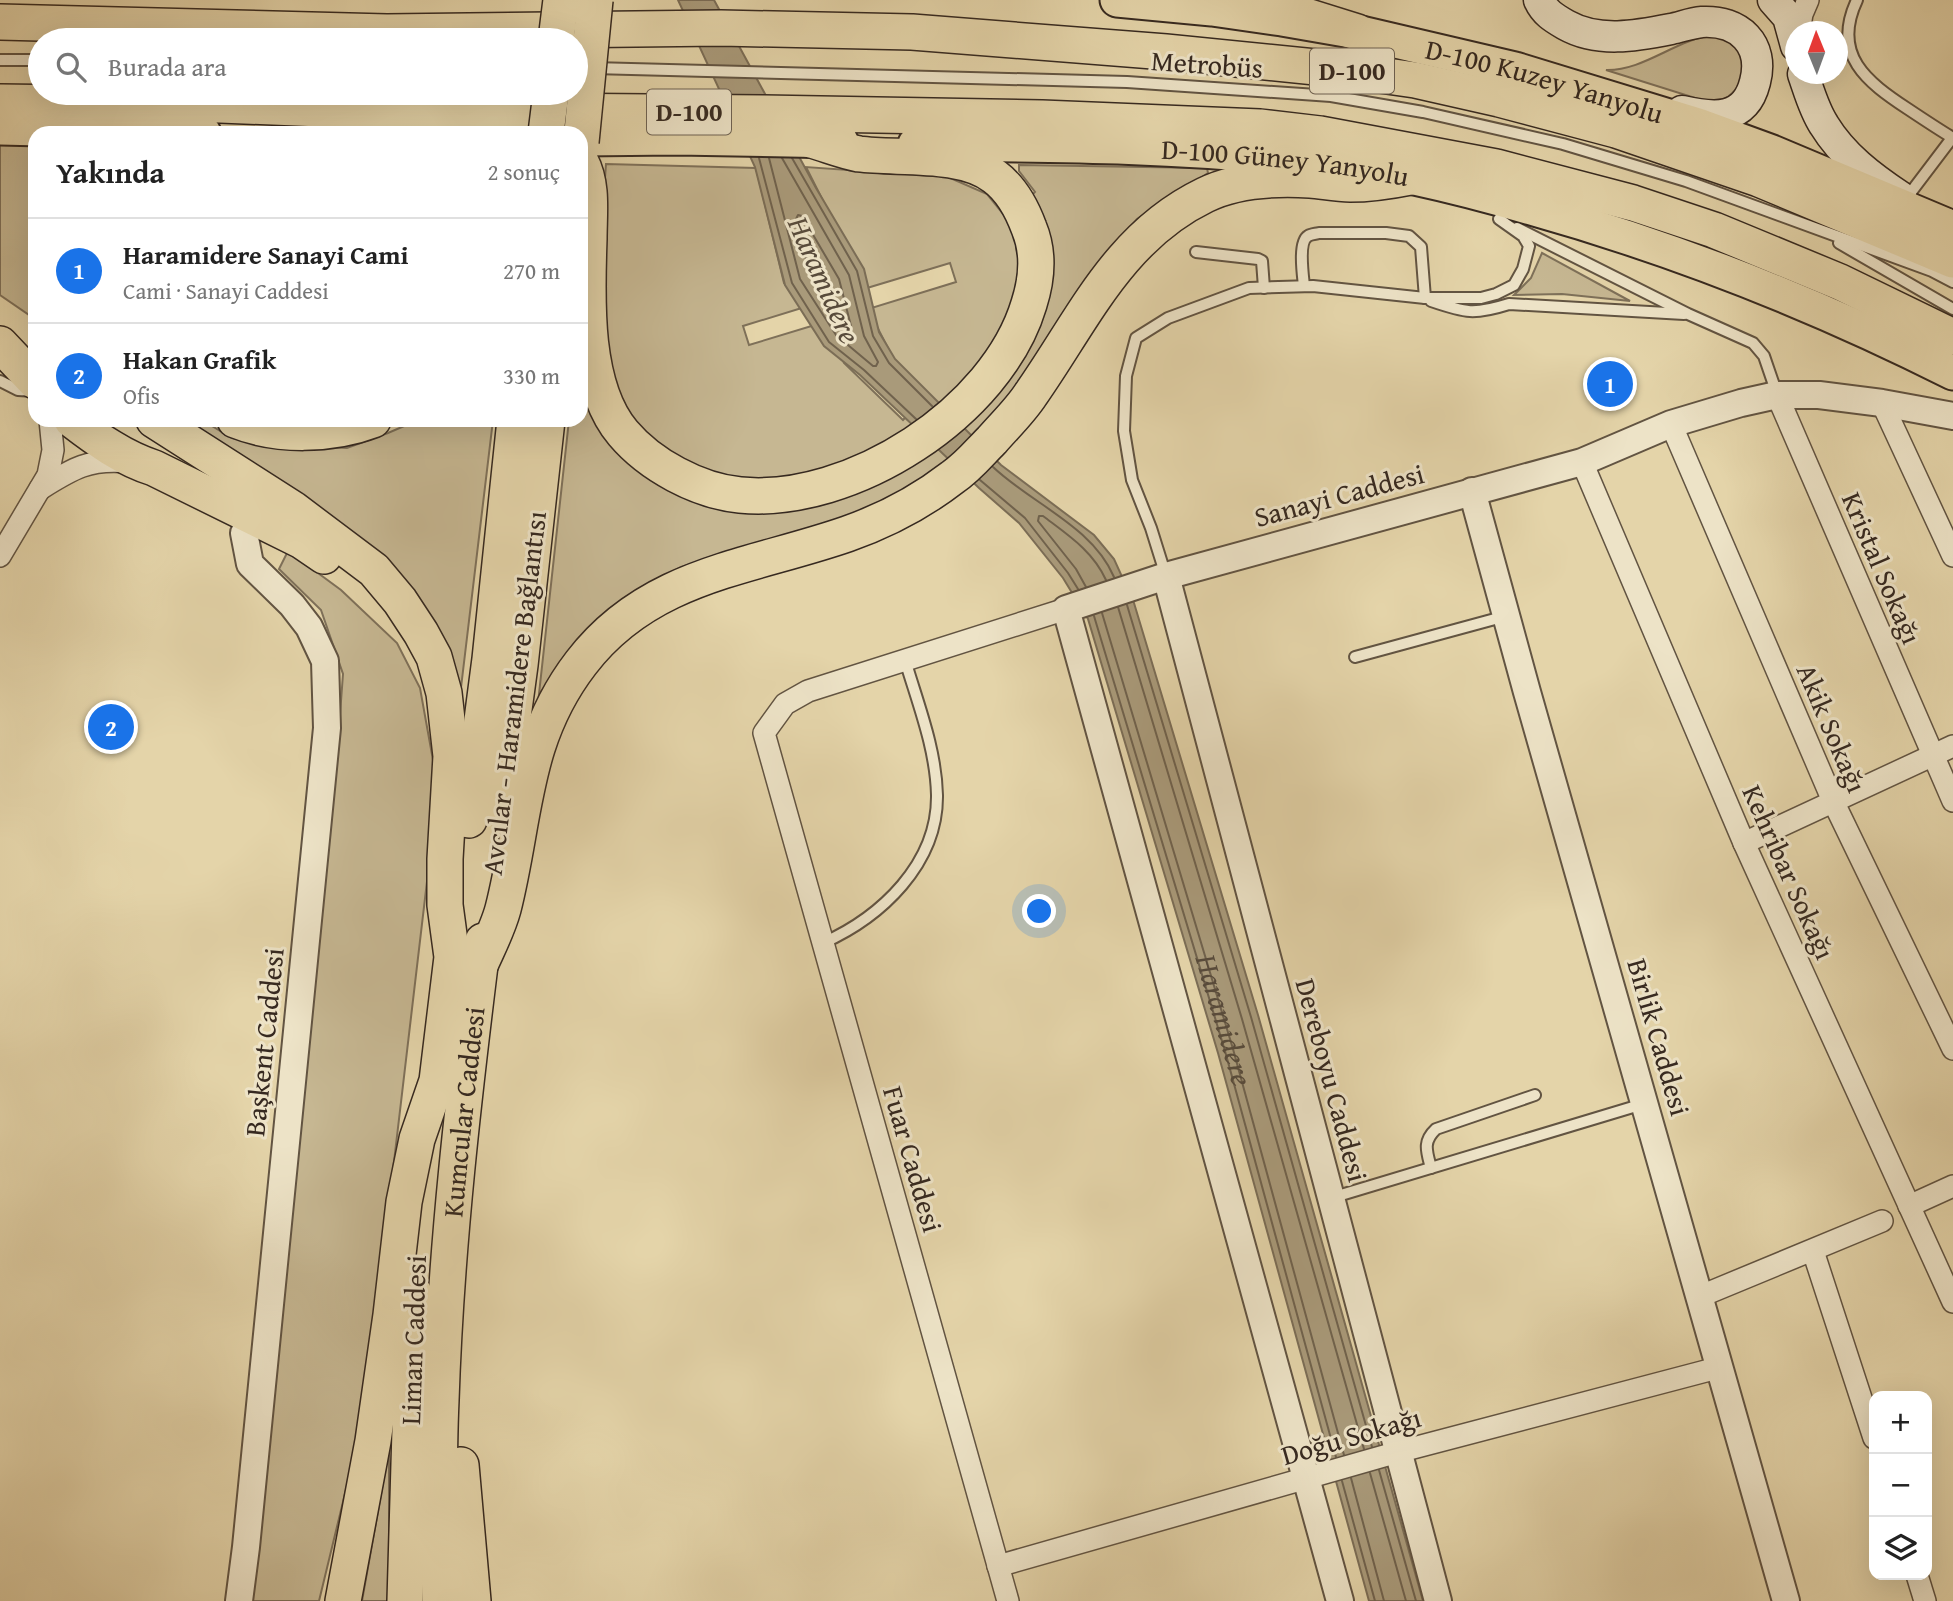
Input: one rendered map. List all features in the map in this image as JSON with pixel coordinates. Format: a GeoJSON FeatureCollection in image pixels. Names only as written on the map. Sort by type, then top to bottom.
{"type":"FeatureCollection","features":[{"type":"Feature","properties":{"kind":"highway"},"geometry":{"type":"LineString","coordinates":[[558,28],[561,0]]}},
{"type":"Feature","properties":{"kind":"highway"},"geometry":{"type":"LineString","coordinates":[[588,70],[595,0]]}},
{"type":"Feature","properties":{"kind":"highway"},"geometry":{"type":"LineString","coordinates":[[1255,0],[1357,32]]}},
{"type":"Feature","properties":{"kind":"highway","name":"D-100"},"geometry":{"type":"LineString","coordinates":[[0,22],[232,28]]}},
{"type":"Feature","properties":{"kind":"highway","name":"D-100"},"geometry":{"type":"LineString","coordinates":[[588,29],[708,28],[912,32],[1166,52],[1345,70],[1415,80],[1616,130],[1759,180],[1953,260]]}},
{"type":"Feature","properties":{"kind":"highway","name":"D-100"},"geometry":{"type":"LineString","coordinates":[[0,102],[28,102]]}},
{"type":"Feature","properties":{"kind":"highway","name":"D-100"},"geometry":{"type":"LineString","coordinates":[[220,105],[321,109],[1028,118],[1260,127],[1320,134],[1496,167],[1633,203],[1714,230],[1840,282],[1953,337]]}},
{"type":"Feature","properties":{"kind":"highway"},"geometry":{"type":"LineString","coordinates":[[548,126],[550,105]]}},
{"type":"Feature","properties":{"kind":"highway"},"geometry":{"type":"LineString","coordinates":[[582,126],[584,105]]}},
{"type":"Feature","properties":{"kind":"highway"},"geometry":{"type":"LineString","coordinates":[[588,175],[588,292],[592,351],[612,417],[634,444],[678,475],[708,488],[738,495],[775,495],[824,486],[880,464],[945,421],[999,367],[1024,322],[1034,287],[1036,262],[1033,239],[1025,216],[1010,191],[994,176],[950,161],[856,153],[811,139]]}},
{"type":"Feature","properties":{"kind":"highway"},"geometry":{"type":"LineString","coordinates":[[342,1601],[374,1429],[404,1202],[417,1139],[437,1081],[466,961],[502,912],[524,791],[535,749],[562,690],[582,661],[603,637],[636,610],[665,593],[694,579],[845,534],[884,519],[954,477],[975,459],[1030,396],[1118,262],[1150,230],[1206,194],[1238,183],[1307,179],[1346,184],[1376,183],[1410,177]]}},
{"type":"Feature","properties":{"kind":"highway"},"geometry":{"type":"LineString","coordinates":[[0,321],[28,339]]}},
{"type":"Feature","properties":{"kind":"highway"},"geometry":{"type":"LineString","coordinates":[[0,344],[28,374]]}},
{"type":"Feature","properties":{"kind":"highway"},"geometry":{"type":"LineString","coordinates":[[81,427],[100,443],[136,462],[154,468],[302,541],[349,572],[434,657]]}},
{"type":"Feature","properties":{"kind":"highway"},"geometry":{"type":"LineString","coordinates":[[165,427],[293,509],[374,570],[400,601],[434,657],[450,729],[445,905],[466,961]]}},
{"type":"Feature","properties":{"kind":"highway"},"geometry":{"type":"LineString","coordinates":[[262,427],[302,432],[330,431],[346,427]]}},
{"type":"Feature","properties":{"kind":"highway","name":"Avcılar - Haramidere Bağlantısı"},"geometry":{"type":"LineString","coordinates":[[466,961],[490,659],[514,427]]}},
{"type":"Feature","properties":{"kind":"highway","name":"Avcılar - Haramidere Bağlantısı"},"geometry":{"type":"LineString","coordinates":[[466,961],[520,665],[546,427]]}},
{"type":"Feature","properties":{"kind":"highway","name":"Kumcular Caddesi"},"geometry":{"type":"LineString","coordinates":[[444,1342],[466,1069],[466,961]]}},
{"type":"Feature","properties":{"kind":"highway","name":"Liman Caddesi"},"geometry":{"type":"LineString","coordinates":[[405,1601],[416,1252],[437,1081]]}},
{"type":"Feature","properties":{"kind":"highway"},"geometry":{"type":"LineString","coordinates":[[444,1342],[454,1370],[458,1395],[464,1510],[473,1601]]}},
{"type":"Feature","properties":{"kind":"highway","name":"Liman Caddesi"},"geometry":{"type":"LineString","coordinates":[[440,1601],[439,1476],[444,1342]]}},
{"type":"Feature","properties":{"kind":"highway"},"geometry":{"type":"LineString","coordinates":[[334,1601],[350,1560]]}},
{"type":"Feature","properties":{"kind":"main road","name":"D-100 Kuzey Yanyolu"},"geometry":{"type":"LineString","coordinates":[[1117,0],[1212,9],[1357,32],[1515,69],[1698,125],[1772,152],[1950,228]]}},
{"type":"Feature","properties":{"kind":"main road"},"geometry":{"type":"LineString","coordinates":[[1539,0],[1549,15],[1575,30],[1594,36],[1616,37],[1670,30],[1699,22],[1720,22],[1733,27],[1752,44],[1757,56],[1758,70],[1750,97],[1732,113],[1709,117],[1599,95]]}},
{"type":"Feature","properties":{"kind":"main road"},"geometry":{"type":"LineString","coordinates":[[1567,0],[1575,30]]}},
{"type":"Feature","properties":{"kind":"main road"},"geometry":{"type":"LineString","coordinates":[[1635,34],[1712,0]]}},
{"type":"Feature","properties":{"kind":"main road"},"geometry":{"type":"LineString","coordinates":[[1773,0],[1789,21]]}},
{"type":"Feature","properties":{"kind":"main road"},"geometry":{"type":"LineString","coordinates":[[1807,84],[1823,125],[1870,177],[1950,228]]}},
{"type":"Feature","properties":{"kind":"main road"},"geometry":{"type":"LineString","coordinates":[[0,128],[28,129]]}},
{"type":"Feature","properties":{"kind":"main road","name":"D-100 Güney Yanyolu"},"geometry":{"type":"LineString","coordinates":[[588,140],[811,139],[871,143],[1084,146],[1258,155],[1323,162],[1410,177],[1466,197],[1603,228],[1715,268],[1845,320],[1953,373]]}},
{"type":"Feature","properties":{"kind":"street"},"geometry":{"type":"LineString","coordinates":[[1801,21],[1808,0]]}},
{"type":"Feature","properties":{"kind":"street","name":"Sanayi Caddesi"},"geometry":{"type":"LineString","coordinates":[[764,733],[785,704],[808,691],[1166,576],[1582,462],[1671,424],[1741,403],[1777,395],[1819,395],[1953,416]]}},
{"type":"Feature","properties":{"kind":"street","name":"Kristal Sokağı"},"geometry":{"type":"LineString","coordinates":[[1777,395],[1953,801]]}},
{"type":"Feature","properties":{"kind":"street"},"geometry":{"type":"LineString","coordinates":[[1882,403],[1953,556]]}},
{"type":"Feature","properties":{"kind":"street","name":"Akik Sokağı"},"geometry":{"type":"LineString","coordinates":[[1671,424],[1833,802],[1953,1049]]}},
{"type":"Feature","properties":{"kind":"street"},"geometry":{"type":"LineString","coordinates":[[0,556],[48,475],[52,450],[50,427]]}},
{"type":"Feature","properties":{"kind":"street"},"geometry":{"type":"LineString","coordinates":[[40,489],[86,463],[108,460],[136,462]]}},
{"type":"Feature","properties":{"kind":"street","name":"Kehribar Sokağı"},"geometry":{"type":"LineString","coordinates":[[1582,462],[1744,843],[1953,1302]]}},
{"type":"Feature","properties":{"kind":"street","name":"Birlik Caddesi"},"geometry":{"type":"LineString","coordinates":[[1472,491],[1786,1601]]}},
{"type":"Feature","properties":{"kind":"street","name":"Başkent Caddesi"},"geometry":{"type":"LineString","coordinates":[[239,1601],[327,728],[325,661],[309,627],[250,564],[244,533],[254,518]]}},
{"type":"Feature","properties":{"kind":"street","name":"Dereboyu Caddesi"},"geometry":{"type":"LineString","coordinates":[[1166,576],[1438,1601]]}},
{"type":"Feature","properties":{"kind":"street"},"geometry":{"type":"LineString","coordinates":[[1066,609],[1340,1601]]}},
{"type":"Feature","properties":{"kind":"street","name":"Fuar Caddesi"},"geometry":{"type":"LineString","coordinates":[[764,733],[1008,1601]]}},
{"type":"Feature","properties":{"kind":"street"},"geometry":{"type":"LineString","coordinates":[[1744,843],[1953,746]]}},
{"type":"Feature","properties":{"kind":"street"},"geometry":{"type":"LineString","coordinates":[[1909,1206],[1953,1186]]}},
{"type":"Feature","properties":{"kind":"street"},"geometry":{"type":"LineString","coordinates":[[1701,1296],[1882,1221]]}},
{"type":"Feature","properties":{"kind":"street"},"geometry":{"type":"LineString","coordinates":[[1814,1251],[1869,1422]]}},
{"type":"Feature","properties":{"kind":"street","name":"Doğu Sokağı"},"geometry":{"type":"LineString","coordinates":[[998,1566],[1398,1452],[1721,1367]]}},
{"type":"Feature","properties":{"kind":"street"},"geometry":{"type":"LineString","coordinates":[[1919,1580],[1925,1601]]}},
{"type":"Feature","properties":{"kind":"lane"},"geometry":{"type":"LineString","coordinates":[[1857,0],[1849,33],[1858,68],[1874,87],[1952,138],[1905,200]]}},
{"type":"Feature","properties":{"kind":"lane"},"geometry":{"type":"LineString","coordinates":[[0,60],[28,60]]}},
{"type":"Feature","properties":{"kind":"lane","name":"Metrobüs"},"geometry":{"type":"LineString","coordinates":[[588,68],[1127,82],[1331,96],[1423,112],[1563,144],[1686,181],[1932,271],[1953,282]]}},
{"type":"Feature","properties":{"kind":"lane"},"geometry":{"type":"LineString","coordinates":[[1166,576],[1132,481],[1124,431],[1126,376],[1136,338],[1168,318],[1249,288],[1304,286],[1425,298],[1481,298],[1496,294],[1514,285],[1523,269],[1528,246],[1523,236],[1494,217],[1753,344],[1765,356],[1777,395]]}},
{"type":"Feature","properties":{"kind":"lane","name":"Metrobüs"},"geometry":{"type":"LineString","coordinates":[[1815,229],[1953,309]]}},
{"type":"Feature","properties":{"kind":"lane"},"geometry":{"type":"LineString","coordinates":[[1304,286],[1302,252],[1303,242],[1308,236],[1319,233],[1387,233],[1409,236],[1421,247],[1425,298]]}},
{"type":"Feature","properties":{"kind":"lane"},"geometry":{"type":"LineString","coordinates":[[1196,252],[1258,258],[1264,268],[1264,288]]}},
{"type":"Feature","properties":{"kind":"lane"},"geometry":{"type":"LineString","coordinates":[[1425,298],[1460,311],[1482,312],[1509,304],[1688,314]]}},
{"type":"Feature","properties":{"kind":"lane"},"geometry":{"type":"LineString","coordinates":[[0,381],[18,390],[28,391]]}},
{"type":"Feature","properties":{"kind":"lane"},"geometry":{"type":"LineString","coordinates":[[1355,657],[1506,616]]}},
{"type":"Feature","properties":{"kind":"lane"},"geometry":{"type":"LineString","coordinates":[[823,943],[863,923],[901,888],[916,865],[932,828],[937,795],[930,745],[905,660]]}},
{"type":"Feature","properties":{"kind":"lane"},"geometry":{"type":"LineString","coordinates":[[1431,1168],[1425,1145],[1436,1129],[1535,1096]]}},
{"type":"Feature","properties":{"kind":"lane"},"geometry":{"type":"LineString","coordinates":[[1331,1198],[1646,1104]]}},
{"type":"Feature","properties":{"kind":"shaded area"},"geometry":{"type":"Polygon","coordinates":[[[1714,35],[1735,46],[1743,67],[1735,91],[1720,101],[1711,103],[1606,70],[1634,66],[1686,42],[1714,35]]]}},
{"type":"Feature","properties":{"kind":"shaded area"},"geometry":{"type":"Polygon","coordinates":[[[0,144],[28,145],[28,314],[0,295],[0,144]]]}},
{"type":"Feature","properties":{"kind":"shaded area"},"geometry":{"type":"Polygon","coordinates":[[[606,164],[756,168],[784,283],[805,307],[743,326],[749,345],[828,321],[844,363],[903,420],[925,396],[894,360],[868,309],[956,282],[950,263],[867,288],[806,167],[948,177],[987,194],[1013,226],[1020,270],[1011,309],[990,356],[955,394],[882,450],[809,475],[745,483],[695,472],[656,450],[618,402],[597,287],[606,164]]]}},
{"type":"Feature","properties":{"kind":"shaded area"},"geometry":{"type":"Polygon","coordinates":[[[1019,165],[1207,168],[1208,173],[1137,219],[1113,246],[1012,398],[959,456],[921,483],[846,517],[681,567],[627,596],[583,637],[539,694],[568,427],[588,427],[588,384],[659,480],[816,501],[1025,348],[1031,196],[1035,192],[1019,171],[1019,165]]]}},
{"type":"Feature","properties":{"kind":"shaded area"},"geometry":{"type":"Polygon","coordinates":[[[1542,253],[1630,301],[1562,294],[1514,295],[1531,278],[1542,253]]]}},
{"type":"Feature","properties":{"kind":"shaded area"},"geometry":{"type":"Polygon","coordinates":[[[191,427],[214,427],[232,438],[274,445],[347,448],[402,427],[492,427],[460,696],[442,644],[191,427]]]}},
{"type":"Feature","properties":{"kind":"shaded area"},"geometry":{"type":"Polygon","coordinates":[[[288,551],[341,590],[397,643],[420,688],[438,788],[383,1255],[357,1444],[319,1601],[249,1601],[337,755],[343,674],[321,610],[279,569],[288,551]]]}},
{"type":"Feature","properties":{"kind":"shaded area"},"geometry":{"type":"Polygon","coordinates":[[[389,1449],[389,1601],[362,1601],[389,1449]]]}},
{"type":"Feature","properties":{"kind":"water","name":"Haramidere"},"geometry":{"type":"Polygon","coordinates":[[[678,0],[714,0],[816,188],[864,269],[879,332],[895,359],[1001,465],[1094,535],[1114,559],[1134,603],[1258,1015],[1423,1601],[1369,1601],[1218,1053],[1088,619],[1063,578],[1019,523],[860,375],[824,346],[785,285],[755,167],[678,0]]]}},
{"type":"Feature","properties":{"kind":"place","name":"Haramidere Sanayi Cami"},"geometry":{"type":"Point","coordinates":[1610,384]}},
{"type":"Feature","properties":{"kind":"place","name":"Hakan Grafik"},"geometry":{"type":"Point","coordinates":[111,727]}}]}
